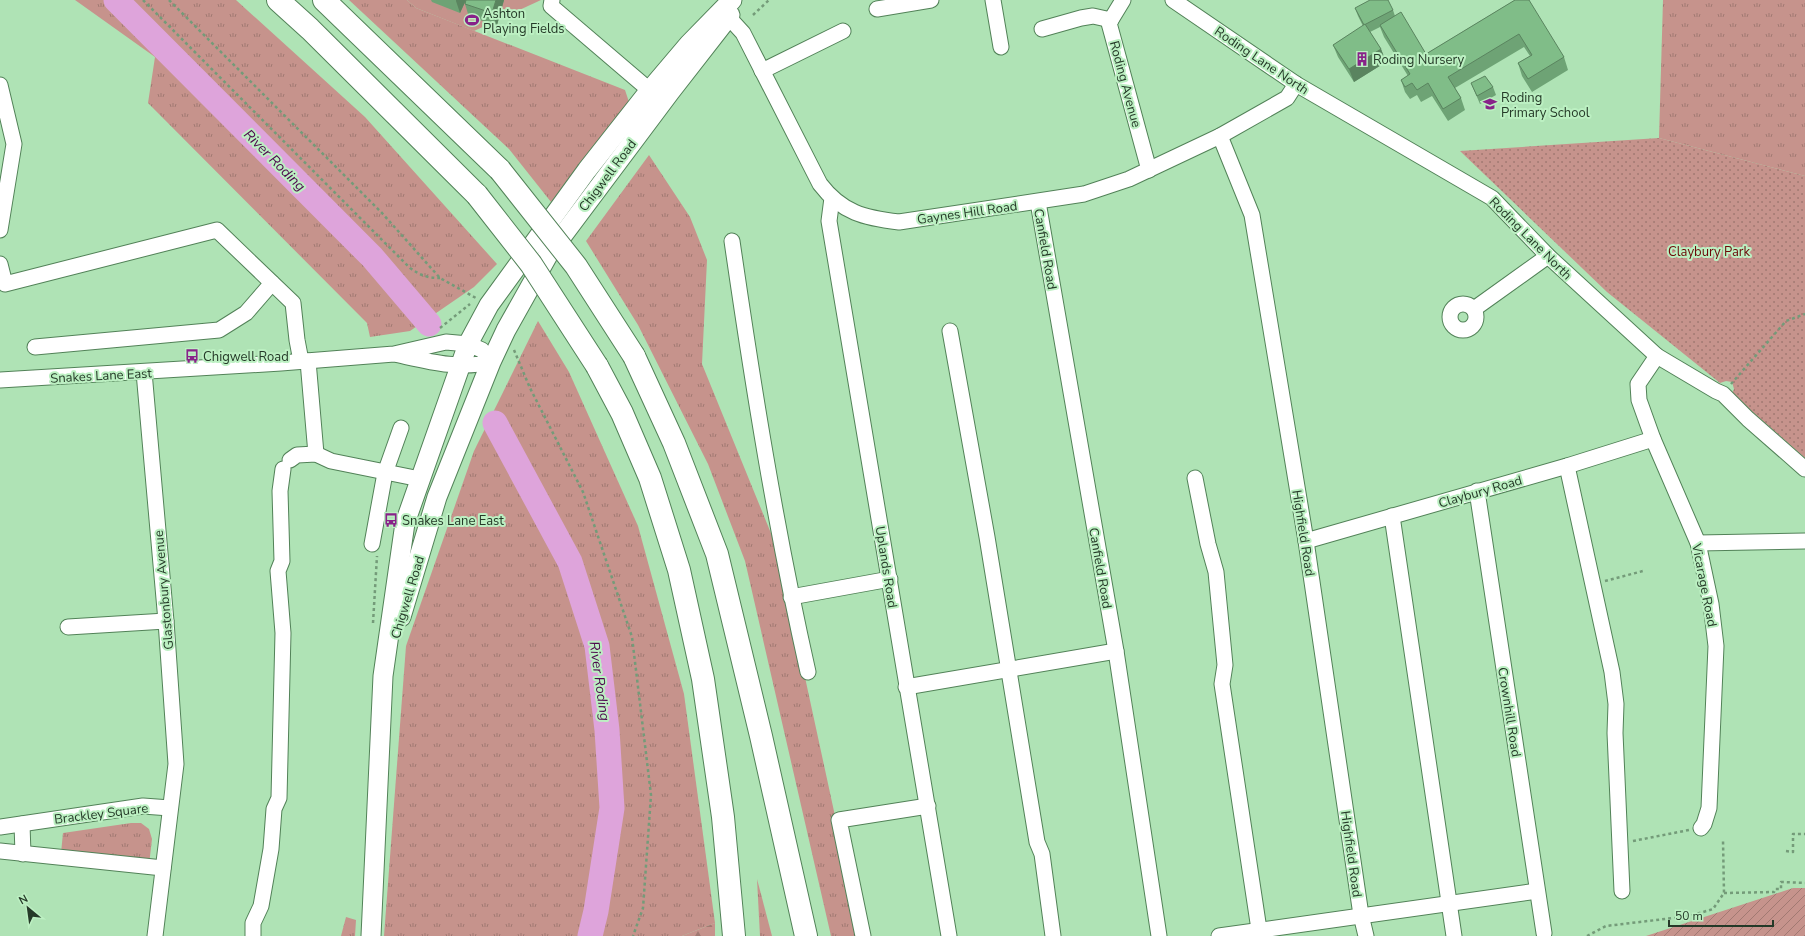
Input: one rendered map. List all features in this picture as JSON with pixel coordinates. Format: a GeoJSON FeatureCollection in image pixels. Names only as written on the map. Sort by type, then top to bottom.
{"type":"FeatureCollection","features":[{"type":"Feature","properties":{"kind":"highway"},"geometry":{"type":"LineString","coordinates":[[278,0],[310,29],[477,195],[531,264],[598,366],[622,413],[650,478],[679,570],[703,679],[723,817],[734,936]]}},
{"type":"Feature","properties":{"kind":"highway"},"geometry":{"type":"LineString","coordinates":[[324,0],[500,170],[576,266],[634,356],[674,443],[717,554],[761,736],[806,936]]}},
{"type":"Feature","properties":{"kind":"main road","name":"Chigwell Road"},"geometry":{"type":"LineString","coordinates":[[371,936],[383,676],[405,523],[468,344],[489,305],[587,170],[650,90],[689,44],[728,9],[748,8]]}},
{"type":"Feature","properties":{"kind":"main road","name":"Chigwell Road"},"geometry":{"type":"LineString","coordinates":[[383,676],[438,497],[491,362],[548,255],[692,65],[728,9]]}},
{"type":"Feature","properties":{"kind":"street"},"geometry":{"type":"LineString","coordinates":[[552,0],[551,6],[654,94],[675,71],[692,65]]}},
{"type":"Feature","properties":{"kind":"street"},"geometry":{"type":"LineString","coordinates":[[876,9],[931,0]]}},
{"type":"Feature","properties":{"kind":"street"},"geometry":{"type":"LineString","coordinates":[[993,0],[1000,47]]}},
{"type":"Feature","properties":{"kind":"street"},"geometry":{"type":"LineString","coordinates":[[1042,29],[1093,16],[1111,20],[1123,0]]}},
{"type":"Feature","properties":{"kind":"street","name":"Roding Lane North"},"geometry":{"type":"LineString","coordinates":[[1173,0],[1296,84],[1492,198],[1548,256],[1657,356],[1723,394],[1748,419],[1805,469]]}},
{"type":"Feature","properties":{"kind":"street","name":"Gaynes Hill Road"},"geometry":{"type":"LineString","coordinates":[[728,9],[743,33],[820,184],[832,198],[855,214],[869,218],[899,222],[1084,194],[1129,179],[1220,136],[1287,98],[1296,84]]}},
{"type":"Feature","properties":{"kind":"street","name":"Roding Avenue"},"geometry":{"type":"LineString","coordinates":[[1111,20],[1109,23],[1149,170]]}},
{"type":"Feature","properties":{"kind":"street"},"geometry":{"type":"LineString","coordinates":[[762,71],[844,31]]}},
{"type":"Feature","properties":{"kind":"street"},"geometry":{"type":"LineString","coordinates":[[0,85],[14,144],[0,230]]}},
{"type":"Feature","properties":{"kind":"street","name":"Highfield Road"},"geometry":{"type":"LineString","coordinates":[[1220,136],[1252,215],[1306,541],[1361,915],[1366,936]]}},
{"type":"Feature","properties":{"kind":"street","name":"Uplands Road"},"geometry":{"type":"LineString","coordinates":[[832,198],[829,221],[949,936]]}},
{"type":"Feature","properties":{"kind":"street","name":"Canfield Road"},"geometry":{"type":"LineString","coordinates":[[1038,202],[1116,651],[1159,936]]}},
{"type":"Feature","properties":{"kind":"street"},"geometry":{"type":"LineString","coordinates":[[0,264],[5,284],[217,230],[293,303],[297,340],[304,361],[316,454]]}},
{"type":"Feature","properties":{"kind":"street"},"geometry":{"type":"LineString","coordinates":[[732,241],[762,437],[791,597],[808,672]]}},
{"type":"Feature","properties":{"kind":"street"},"geometry":{"type":"LineString","coordinates":[[1474,309],[1548,256]]}},
{"type":"Feature","properties":{"kind":"street"},"geometry":{"type":"LineString","coordinates":[[35,347],[219,330],[246,313],[272,283]]}},
{"type":"Feature","properties":{"kind":"street"},"geometry":{"type":"LineString","coordinates":[[950,331],[987,537],[1037,842],[1042,854],[1053,936]]}},
{"type":"Feature","properties":{"kind":"street","name":"Snakes Lane East"},"geometry":{"type":"LineString","coordinates":[[0,380],[304,361],[394,354],[446,342],[468,344]]}},
{"type":"Feature","properties":{"kind":"street"},"geometry":{"type":"LineString","coordinates":[[460,366],[477,366],[491,362],[482,350],[468,344]]}},
{"type":"Feature","properties":{"kind":"street","name":"Snakes Lane East"},"geometry":{"type":"LineString","coordinates":[[394,354],[435,363],[460,366]]}},
{"type":"Feature","properties":{"kind":"street","name":"Vicarage Road"},"geometry":{"type":"LineString","coordinates":[[1657,356],[1638,384],[1638,400],[1653,439],[1698,543],[1711,604],[1716,646],[1709,808],[1704,824],[1701,828]]}},
{"type":"Feature","properties":{"kind":"street","name":"Glastonbury Avenue"},"geometry":{"type":"LineString","coordinates":[[144,372],[166,621],[176,764],[170,808]]}},
{"type":"Feature","properties":{"kind":"street"},"geometry":{"type":"LineString","coordinates":[[372,544],[386,473],[401,428]]}},
{"type":"Feature","properties":{"kind":"street","name":"Claybury Road"},"geometry":{"type":"LineString","coordinates":[[1306,541],[1567,466],[1653,439]]}},
{"type":"Feature","properties":{"kind":"street"},"geometry":{"type":"LineString","coordinates":[[252,936],[253,923],[261,906],[271,849],[274,809],[278,798],[284,633],[278,571],[282,561],[280,491],[287,465],[297,455],[316,454],[331,461],[420,479]]}},
{"type":"Feature","properties":{"kind":"street"},"geometry":{"type":"LineString","coordinates":[[1567,466],[1612,672],[1616,704],[1615,733],[1622,891]]}},
{"type":"Feature","properties":{"kind":"street"},"geometry":{"type":"LineString","coordinates":[[1195,478],[1208,544],[1216,572],[1225,665],[1222,684],[1260,933]]}},
{"type":"Feature","properties":{"kind":"street","name":"Crownhill Road"},"geometry":{"type":"LineString","coordinates":[[1477,491],[1544,933]]}},
{"type":"Feature","properties":{"kind":"street"},"geometry":{"type":"LineString","coordinates":[[1392,516],[1454,936]]}},
{"type":"Feature","properties":{"kind":"street"},"geometry":{"type":"LineString","coordinates":[[1698,543],[1805,541]]}},
{"type":"Feature","properties":{"kind":"street"},"geometry":{"type":"LineString","coordinates":[[791,597],[890,579]]}},
{"type":"Feature","properties":{"kind":"street"},"geometry":{"type":"LineString","coordinates":[[68,627],[166,621]]}},
{"type":"Feature","properties":{"kind":"street"},"geometry":{"type":"LineString","coordinates":[[906,687],[1116,651]]}},
{"type":"Feature","properties":{"kind":"street","name":"Brackley Square"},"geometry":{"type":"LineString","coordinates":[[0,827],[143,806],[170,808]]}},
{"type":"Feature","properties":{"kind":"street"},"geometry":{"type":"LineString","coordinates":[[863,936],[839,820],[928,806]]}},
{"type":"Feature","properties":{"kind":"street"},"geometry":{"type":"LineString","coordinates":[[155,936],[170,808]]}},
{"type":"Feature","properties":{"kind":"street"},"geometry":{"type":"LineString","coordinates":[[22,824],[23,854]]}},
{"type":"Feature","properties":{"kind":"street"},"geometry":{"type":"LineString","coordinates":[[0,851],[163,868]]}},
{"type":"Feature","properties":{"kind":"street"},"geometry":{"type":"LineString","coordinates":[[1219,936],[1260,933],[1361,915],[1538,890]]}},
{"type":"Feature","properties":{"kind":"path"},"geometry":{"type":"LineString","coordinates":[[143,0],[410,268],[420,275],[428,278],[440,278]]}},
{"type":"Feature","properties":{"kind":"path"},"geometry":{"type":"LineString","coordinates":[[169,0],[382,213],[440,278],[471,296]]}},
{"type":"Feature","properties":{"kind":"path"},"geometry":{"type":"LineString","coordinates":[[748,8],[769,0]]}},
{"type":"Feature","properties":{"kind":"path"},"geometry":{"type":"LineString","coordinates":[[444,326],[477,298]]}},
{"type":"Feature","properties":{"kind":"path"},"geometry":{"type":"LineString","coordinates":[[1723,394],[1786,321],[1805,314]]}},
{"type":"Feature","properties":{"kind":"path"},"geometry":{"type":"LineString","coordinates":[[512,344],[530,388],[583,492],[632,637],[651,795],[643,908],[633,936]]}},
{"type":"Feature","properties":{"kind":"path"},"geometry":{"type":"LineString","coordinates":[[372,544],[377,550],[373,625]]}},
{"type":"Feature","properties":{"kind":"path"},"geometry":{"type":"LineString","coordinates":[[1604,581],[1643,571]]}},
{"type":"Feature","properties":{"kind":"path"},"geometry":{"type":"LineString","coordinates":[[1619,845],[1643,838],[1701,828]]}},
{"type":"Feature","properties":{"kind":"path"},"geometry":{"type":"LineString","coordinates":[[1786,851],[1793,852],[1793,834],[1805,834]]}},
{"type":"Feature","properties":{"kind":"path"},"geometry":{"type":"LineString","coordinates":[[1586,936],[1606,926],[1683,917],[1713,909],[1724,893],[1723,840]]}},
{"type":"Feature","properties":{"kind":"path"},"geometry":{"type":"LineString","coordinates":[[1724,893],[1774,892],[1775,889],[1781,889],[1781,882],[1805,883]]}},
{"type":"Feature","properties":{"kind":"green space"},"geometry":{"type":"Polygon","coordinates":[[[75,0],[236,0],[365,117],[497,264],[474,287],[410,331],[370,337],[367,323],[148,103],[155,57],[75,0]]]}},
{"type":"Feature","properties":{"kind":"green space"},"geometry":{"type":"Polygon","coordinates":[[[349,0],[407,0],[416,8],[625,90],[629,102],[551,202],[509,149],[349,0]]]}},
{"type":"Feature","properties":{"kind":"green space","name":"Ashton Playing Fields"},"geometry":{"type":"Polygon","coordinates":[[[407,0],[541,0],[474,31],[416,8],[407,0]]]}},
{"type":"Feature","properties":{"kind":"green space"},"geometry":{"type":"Polygon","coordinates":[[[1663,0],[1805,0],[1805,176],[1659,138],[1663,0]]]}},
{"type":"Feature","properties":{"kind":"green space","name":"Claybury Park"},"geometry":{"type":"Polygon","coordinates":[[[1659,138],[1805,176],[1805,458],[1732,394],[1734,389],[1732,382],[1726,381],[1720,383],[1607,292],[1460,151],[1659,138]]]}},
{"type":"Feature","properties":{"kind":"green space"},"geometry":{"type":"Polygon","coordinates":[[[649,155],[690,217],[707,260],[702,364],[777,548],[861,936],[831,936],[745,561],[708,464],[638,325],[586,241],[649,155]]]}},
{"type":"Feature","properties":{"kind":"green space"},"geometry":{"type":"Polygon","coordinates":[[[538,321],[569,372],[638,526],[684,694],[715,923],[682,936],[384,936],[406,646],[474,451],[538,321]]]}},
{"type":"Feature","properties":{"kind":"green space"},"geometry":{"type":"Polygon","coordinates":[[[131,823],[141,823],[149,829],[152,839],[149,865],[61,853],[63,833],[131,823]]]}},
{"type":"Feature","properties":{"kind":"green space"},"geometry":{"type":"Polygon","coordinates":[[[757,879],[772,936],[760,936],[757,879]]]}},
{"type":"Feature","properties":{"kind":"green space"},"geometry":{"type":"Polygon","coordinates":[[[1793,888],[1805,888],[1805,936],[1646,936],[1793,888]]]}},
{"type":"Feature","properties":{"kind":"green space"},"geometry":{"type":"Polygon","coordinates":[[[346,917],[356,920],[355,936],[341,936],[346,917]]]}},
{"type":"Feature","properties":{"kind":"green space"},"geometry":{"type":"Polygon","coordinates":[[[715,923],[715,936],[682,936],[715,923]]]}},
{"type":"Feature","properties":{"kind":"building"},"geometry":{"type":"Polygon","coordinates":[[[466,0],[496,0],[492,13],[465,4],[466,0]]]}},
{"type":"Feature","properties":{"kind":"building"},"geometry":{"type":"Polygon","coordinates":[[[1370,0],[1388,0],[1393,10],[1364,25],[1355,8],[1370,0]]]}},
{"type":"Feature","properties":{"kind":"building"},"geometry":{"type":"Polygon","coordinates":[[[1515,0],[1529,0],[1564,57],[1528,79],[1518,63],[1532,55],[1519,34],[1448,77],[1461,98],[1443,109],[1428,83],[1417,90],[1412,83],[1405,87],[1401,80],[1410,74],[1380,25],[1401,12],[1426,54],[1515,0]]]}},
{"type":"Feature","properties":{"kind":"building"},"geometry":{"type":"Polygon","coordinates":[[[1365,24],[1381,49],[1349,69],[1333,45],[1365,24]]]}},
{"type":"Feature","properties":{"kind":"building"},"geometry":{"type":"Polygon","coordinates":[[[1485,76],[1493,87],[1477,96],[1471,83],[1485,76]]]}},
{"type":"Feature","properties":{"kind":"waterway","name":"River Roding"},"geometry":{"type":"LineString","coordinates":[[116,0],[372,257],[429,324]]}},
{"type":"Feature","properties":{"kind":"waterway","name":"River Roding"},"geometry":{"type":"LineString","coordinates":[[495,423],[570,562],[597,646],[607,730],[612,808],[596,911],[590,936]]}},
{"type":"Feature","properties":{"kind":"place","name":"Ashton Playing Fields"},"geometry":{"type":"Point","coordinates":[472,20]}},
{"type":"Feature","properties":{"kind":"place","name":"Roding Nursery"},"geometry":{"type":"Point","coordinates":[1362,59]}},
{"type":"Feature","properties":{"kind":"place","name":"Roding Primary School"},"geometry":{"type":"Point","coordinates":[1490,104]}},
{"type":"Feature","properties":{"kind":"place","name":"Chigwell Road"},"geometry":{"type":"Point","coordinates":[192,356]}},
{"type":"Feature","properties":{"kind":"place","name":"Snakes Lane East"},"geometry":{"type":"Point","coordinates":[391,520]}}]}
